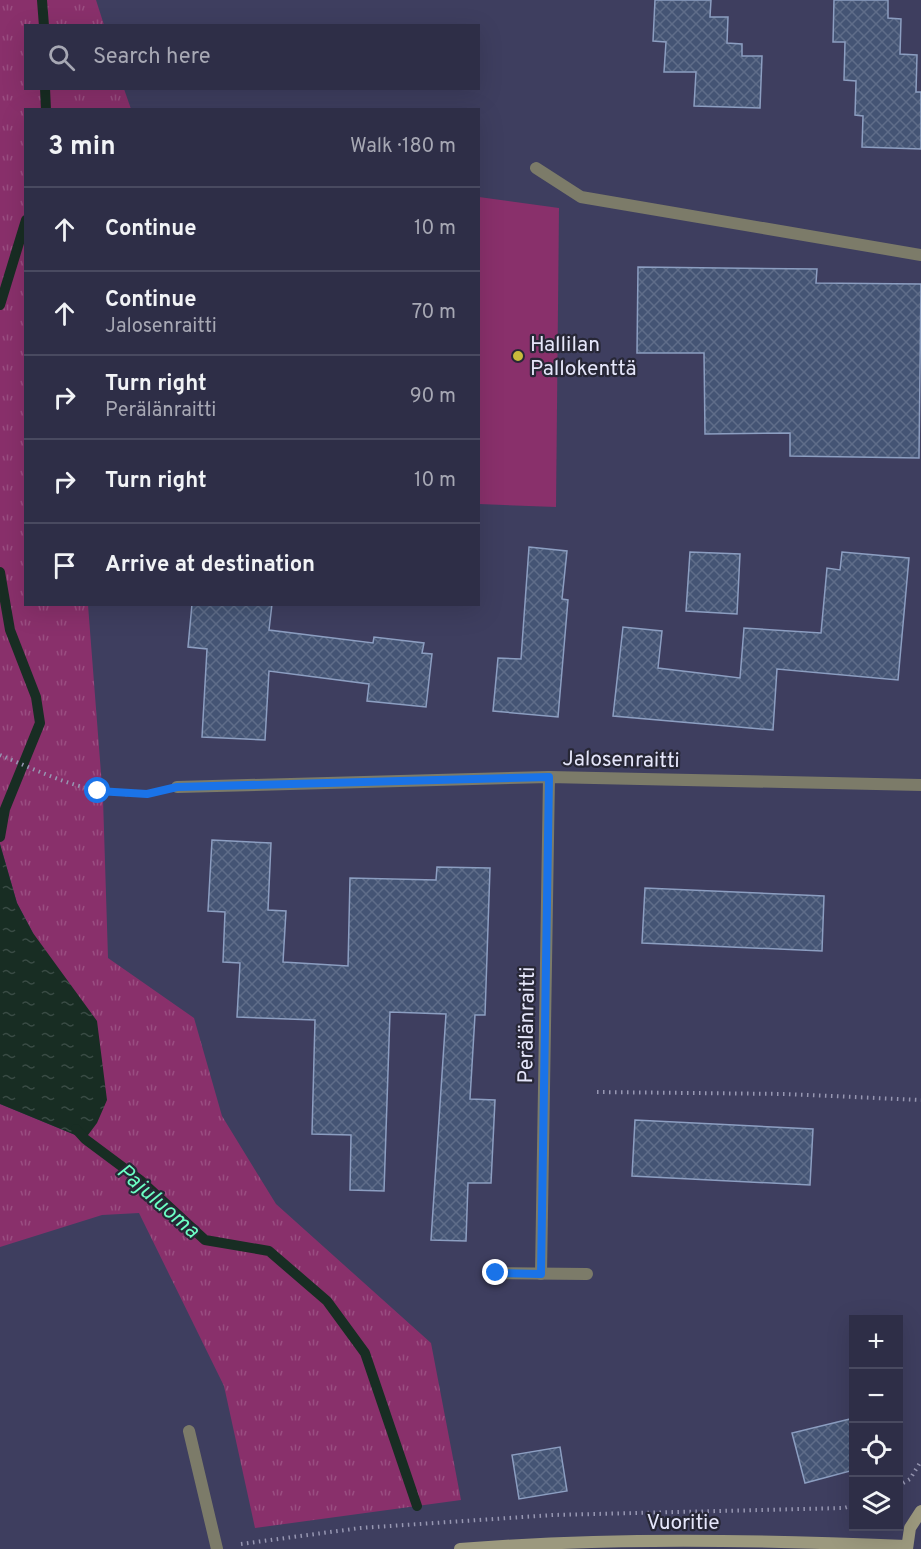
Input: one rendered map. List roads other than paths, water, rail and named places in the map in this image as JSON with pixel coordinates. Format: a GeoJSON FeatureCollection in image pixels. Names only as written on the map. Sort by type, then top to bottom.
{"type":"FeatureCollection","features":[{"type":"Feature","properties":{"kind":"street"},"geometry":{"type":"LineString","coordinates":[[536,168],[581,197],[921,255]]}},
{"type":"Feature","properties":{"kind":"street","name":"Jalosenraitti"},"geometry":{"type":"LineString","coordinates":[[177,787],[549,777],[921,785]]}},
{"type":"Feature","properties":{"kind":"street","name":"Perälänraitti"},"geometry":{"type":"LineString","coordinates":[[541,1274],[549,777]]}},
{"type":"Feature","properties":{"kind":"street"},"geometry":{"type":"LineString","coordinates":[[496,1273],[587,1274]]}},
{"type":"Feature","properties":{"kind":"street"},"geometry":{"type":"LineString","coordinates":[[189,1431],[217,1549]]}},
{"type":"Feature","properties":{"kind":"street"},"geometry":{"type":"LineString","coordinates":[[906,1548],[910,1528],[921,1511]]}},
{"type":"Feature","properties":{"kind":"street","name":"Vuoritie"},"geometry":{"type":"LineString","coordinates":[[460,1549],[569,1542],[710,1541],[906,1548]]}},
{"type":"Feature","properties":{"kind":"water"},"geometry":{"type":"Polygon","coordinates":[[[0,844],[17,903],[33,933],[97,1021],[107,1100],[97,1123],[85,1139],[0,1104],[0,844]]]}},
{"type":"Feature","properties":{"kind":"waterway","name":"Pajuluoma"},"geometry":{"type":"LineString","coordinates":[[42,0],[44,24]]}},
{"type":"Feature","properties":{"kind":"waterway","name":"Pajuluoma"},"geometry":{"type":"LineString","coordinates":[[45,90],[46,108]]}},
{"type":"Feature","properties":{"kind":"waterway","name":"Pajuluoma"},"geometry":{"type":"LineString","coordinates":[[0,305],[24,227]]}},
{"type":"Feature","properties":{"kind":"waterway","name":"Pajuluoma"},"geometry":{"type":"LineString","coordinates":[[0,572],[10,630],[36,697],[40,723],[5,809],[0,837]]}},
{"type":"Feature","properties":{"kind":"waterway","name":"Pajuluoma"},"geometry":{"type":"LineString","coordinates":[[76,1129],[85,1139],[140,1180],[205,1240],[269,1251],[327,1301],[365,1353],[417,1506]]}},
{"type":"Feature","properties":{"kind":"place","name":"Hallilan Pallokenttä"},"geometry":{"type":"Point","coordinates":[518,356]}}]}
